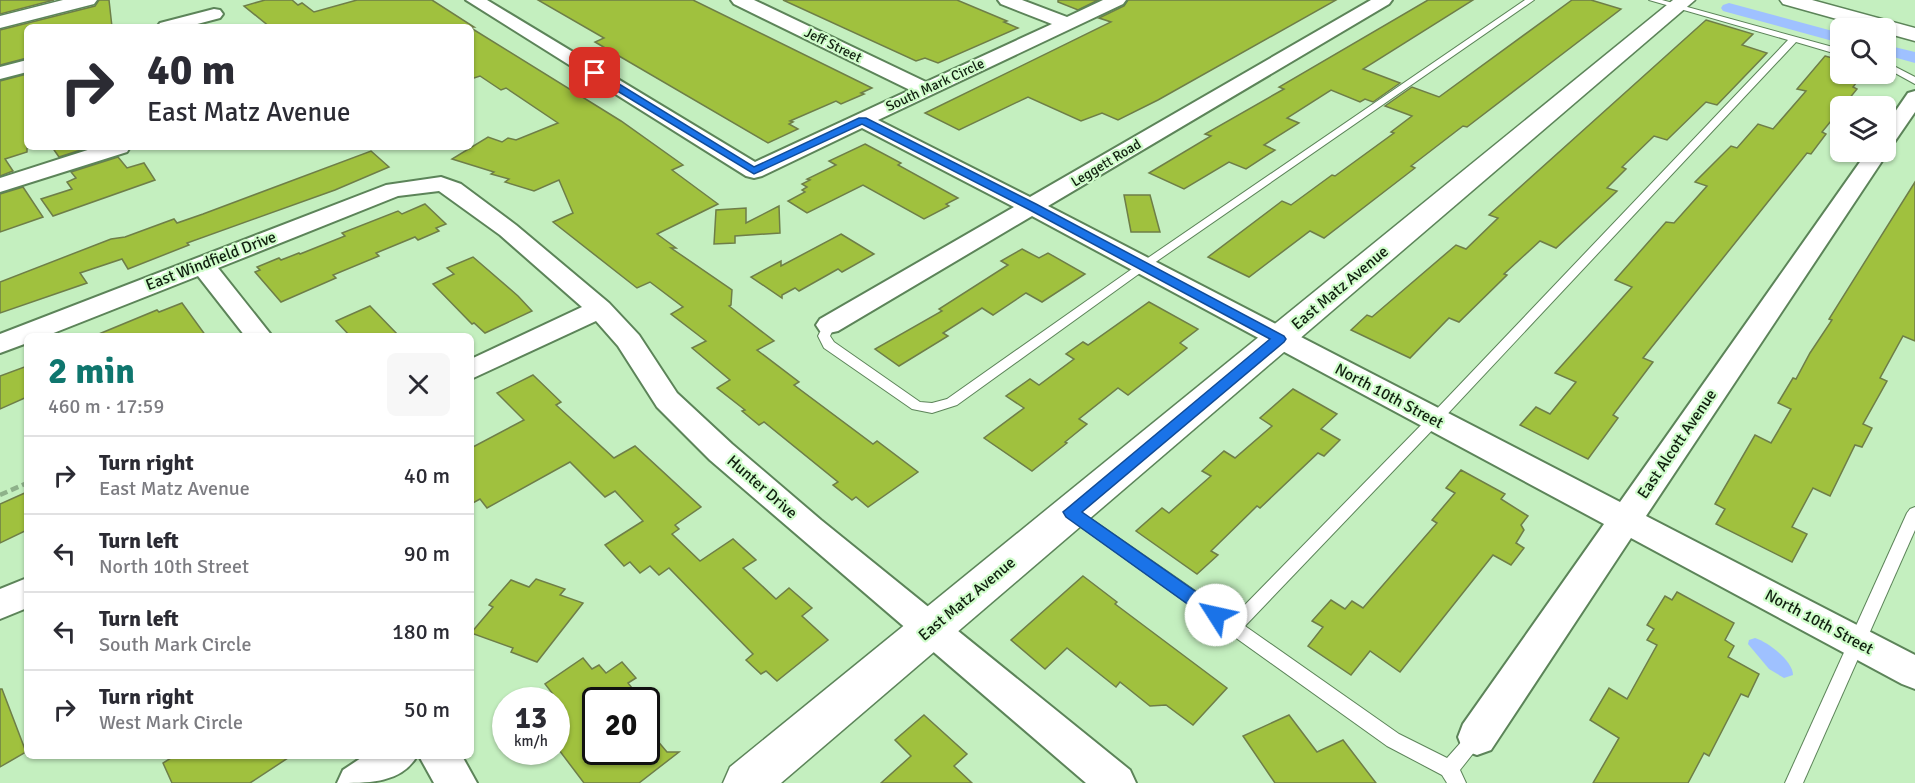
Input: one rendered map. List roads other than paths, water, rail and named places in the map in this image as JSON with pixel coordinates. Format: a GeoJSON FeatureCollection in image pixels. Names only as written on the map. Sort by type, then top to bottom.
{"type":"FeatureCollection","features":[{"type":"Feature","properties":{"kind":"street"},"geometry":{"type":"LineString","coordinates":[[0,22],[87,0]]}},
{"type":"Feature","properties":{"kind":"street"},"geometry":{"type":"LineString","coordinates":[[199,0],[226,24]]}},
{"type":"Feature","properties":{"kind":"street","name":"South Mark Circle"},"geometry":{"type":"LineString","coordinates":[[475,0],[754,171],[1117,0]]}},
{"type":"Feature","properties":{"kind":"street","name":"Jeff Street"},"geometry":{"type":"LineString","coordinates":[[740,0],[926,90]]}},
{"type":"Feature","properties":{"kind":"street"},"geometry":{"type":"LineString","coordinates":[[1007,0],[1066,23]]}},
{"type":"Feature","properties":{"kind":"street","name":"Leggett Road"},"geometry":{"type":"LineString","coordinates":[[829,325],[1383,0]]}},
{"type":"Feature","properties":{"kind":"street"},"geometry":{"type":"LineString","coordinates":[[1790,0],[1915,35]]}},
{"type":"Feature","properties":{"kind":"street","name":"East Matz Avenue"},"geometry":{"type":"LineString","coordinates":[[746,783],[1279,339],[1672,2]]}},
{"type":"Feature","properties":{"kind":"street"},"geometry":{"type":"LineString","coordinates":[[177,24],[214,14]]}},
{"type":"Feature","properties":{"kind":"street"},"geometry":{"type":"LineString","coordinates":[[0,73],[24,67]]}},
{"type":"Feature","properties":{"kind":"street"},"geometry":{"type":"LineString","coordinates":[[1896,125],[1915,97]]}},
{"type":"Feature","properties":{"kind":"street","name":"North 10th Street"},"geometry":{"type":"LineString","coordinates":[[862,120],[1032,207],[1915,673]]}},
{"type":"Feature","properties":{"kind":"street"},"geometry":{"type":"LineString","coordinates":[[0,185],[110,150]]}},
{"type":"Feature","properties":{"kind":"street","name":"East Alcott Avenue"},"geometry":{"type":"LineString","coordinates":[[1477,737],[1871,162]]}},
{"type":"Feature","properties":{"kind":"street","name":"Hunter Drive"},"geometry":{"type":"LineString","coordinates":[[424,185],[441,184],[453,189],[508,230],[600,309],[629,341],[667,400],[739,467],[930,630],[1116,783]]}},
{"type":"Feature","properties":{"kind":"street","name":"East Windfield Drive"},"geometry":{"type":"LineString","coordinates":[[28,333],[394,190],[424,185]]}},
{"type":"Feature","properties":{"kind":"street"},"geometry":{"type":"LineString","coordinates":[[203,265],[258,333]]}},
{"type":"Feature","properties":{"kind":"street"},"geometry":{"type":"LineString","coordinates":[[474,369],[600,309]]}},
{"type":"Feature","properties":{"kind":"street","name":"East Windfield Drive"},"geometry":{"type":"LineString","coordinates":[[0,344],[24,335]]}},
{"type":"Feature","properties":{"kind":"street"},"geometry":{"type":"LineString","coordinates":[[0,605],[24,593]]}},
{"type":"Feature","properties":{"kind":"street"},"geometry":{"type":"LineString","coordinates":[[357,783],[393,759]]}},
{"type":"Feature","properties":{"kind":"street"},"geometry":{"type":"LineString","coordinates":[[441,759],[457,783]]}},
{"type":"Feature","properties":{"kind":"lane"},"geometry":{"type":"LineString","coordinates":[[829,325],[824,336],[829,345],[918,406],[932,408],[952,402],[1143,266],[1530,0]]}},
{"type":"Feature","properties":{"kind":"lane"},"geometry":{"type":"LineString","coordinates":[[1672,2],[1830,49]]}},
{"type":"Feature","properties":{"kind":"lane"},"geometry":{"type":"LineString","coordinates":[[1234,627],[1434,420],[1794,39]]}},
{"type":"Feature","properties":{"kind":"lane"},"geometry":{"type":"LineString","coordinates":[[1896,71],[1915,81]]}},
{"type":"Feature","properties":{"kind":"lane"},"geometry":{"type":"LineString","coordinates":[[1071,512],[1393,740],[1453,776],[1477,737]]}},
{"type":"Feature","properties":{"kind":"lane"},"geometry":{"type":"LineString","coordinates":[[1794,783],[1915,513]]}},
{"type":"Feature","properties":{"kind":"water"},"geometry":{"type":"Polygon","coordinates":[[[1755,638],[1779,653],[1789,664],[1793,675],[1784,678],[1769,669],[1748,644],[1749,640],[1755,638]]]}},
{"type":"Feature","properties":{"kind":"waterway"},"geometry":{"type":"LineString","coordinates":[[1729,8],[1830,35]]}},
{"type":"Feature","properties":{"kind":"waterway"},"geometry":{"type":"LineString","coordinates":[[1896,53],[1915,58]]}}]}
